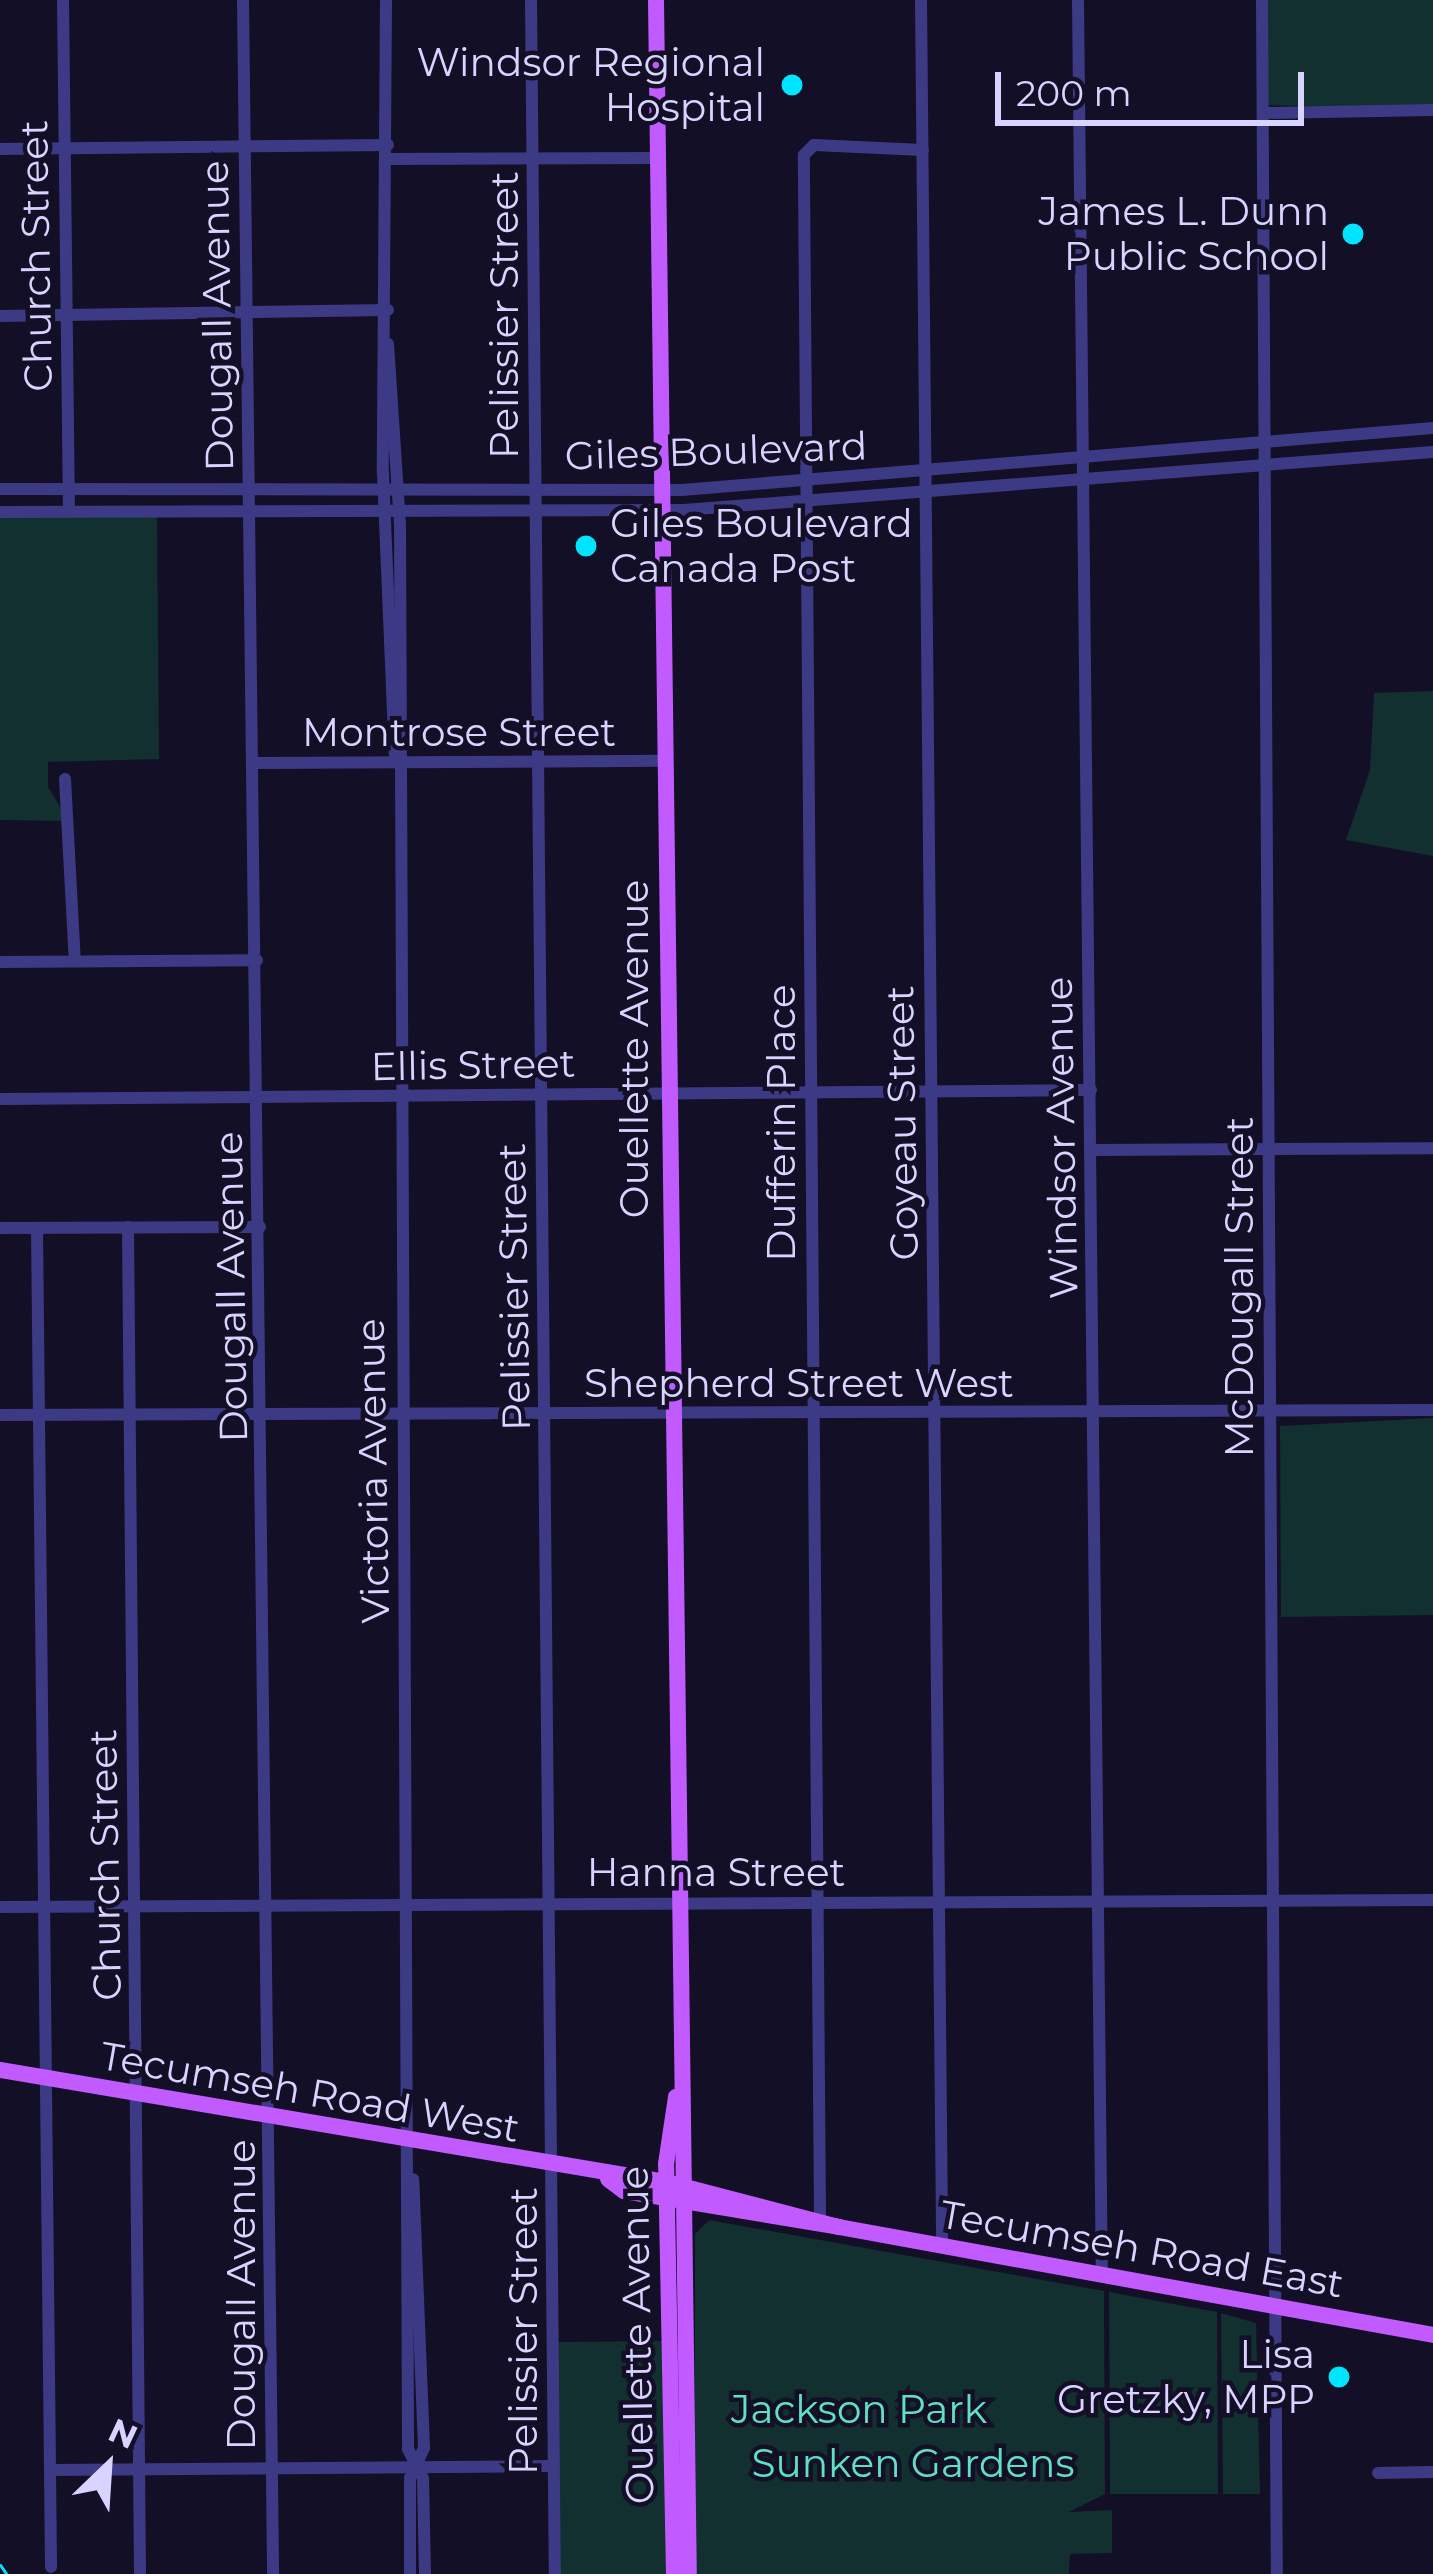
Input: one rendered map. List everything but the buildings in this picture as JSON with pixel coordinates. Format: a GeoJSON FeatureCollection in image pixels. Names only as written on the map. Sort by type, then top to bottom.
{"type":"FeatureCollection","features":[{"type":"Feature","properties":{"kind":"main road","name":"Ouellette Avenue"},"geometry":{"type":"LineString","coordinates":[[656,0],[676,2097],[685,2195],[689,2574]]}},
{"type":"Feature","properties":{"kind":"main road","name":"Tecumseh Road West"},"geometry":{"type":"LineString","coordinates":[[0,2070],[665,2191]]}},
{"type":"Feature","properties":{"kind":"main road","name":"Ouellette Avenue"},"geometry":{"type":"LineString","coordinates":[[674,2574],[665,2191],[676,2097]]}},
{"type":"Feature","properties":{"kind":"main road","name":"Tecumseh Road East"},"geometry":{"type":"LineString","coordinates":[[665,2191],[1433,2335]]}},
{"type":"Feature","properties":{"kind":"main road","name":"Tecumseh Road East"},"geometry":{"type":"LineString","coordinates":[[685,2195],[820,2215],[839,2227]]}},
{"type":"Feature","properties":{"kind":"street","name":"Church Street"},"geometry":{"type":"LineString","coordinates":[[63,0],[69,511]]}},
{"type":"Feature","properties":{"kind":"street","name":"Dougall Avenue"},"geometry":{"type":"LineString","coordinates":[[243,0],[273,2574]]}},
{"type":"Feature","properties":{"kind":"street","name":"Victoria Avenue"},"geometry":{"type":"LineString","coordinates":[[386,0],[407,1902],[414,2145],[408,2449],[418,2467],[425,2574]]}},
{"type":"Feature","properties":{"kind":"street","name":"Pelissier Street"},"geometry":{"type":"LineString","coordinates":[[531,0],[555,2574]]}},
{"type":"Feature","properties":{"kind":"street","name":"Goyeau Street"},"geometry":{"type":"LineString","coordinates":[[921,0],[942,2246]]}},
{"type":"Feature","properties":{"kind":"street","name":"Windsor Avenue"},"geometry":{"type":"LineString","coordinates":[[1078,0],[1102,2275]]}},
{"type":"Feature","properties":{"kind":"street","name":"McDougall Street"},"geometry":{"type":"LineString","coordinates":[[1262,0],[1277,2574]]}},
{"type":"Feature","properties":{"kind":"street"},"geometry":{"type":"LineString","coordinates":[[1263,112],[1433,110]]}},
{"type":"Feature","properties":{"kind":"street","name":"Dufferin Place"},"geometry":{"type":"LineString","coordinates":[[820,2215],[804,155],[814,145],[922,150]]}},
{"type":"Feature","properties":{"kind":"street"},"geometry":{"type":"LineString","coordinates":[[0,149],[245,147],[532,159],[658,158]]}},
{"type":"Feature","properties":{"kind":"street"},"geometry":{"type":"LineString","coordinates":[[0,316],[388,310]]}},
{"type":"Feature","properties":{"kind":"street","name":"Giles Boulevard"},"geometry":{"type":"LineString","coordinates":[[0,490],[662,488],[1433,428]]}},
{"type":"Feature","properties":{"kind":"street","name":"Giles Boulevard"},"geometry":{"type":"LineString","coordinates":[[0,512],[394,507],[663,511],[1433,452]]}},
{"type":"Feature","properties":{"kind":"street","name":"Montrose Street"},"geometry":{"type":"LineString","coordinates":[[254,763],[664,761]]}},
{"type":"Feature","properties":{"kind":"street"},"geometry":{"type":"LineString","coordinates":[[65,779],[75,962]]}},
{"type":"Feature","properties":{"kind":"street"},"geometry":{"type":"LineString","coordinates":[[0,962],[256,960]]}},
{"type":"Feature","properties":{"kind":"street","name":"Ellis Street"},"geometry":{"type":"LineString","coordinates":[[0,1099],[1091,1090]]}},
{"type":"Feature","properties":{"kind":"street"},"geometry":{"type":"LineString","coordinates":[[1091,1150],[1433,1148]]}},
{"type":"Feature","properties":{"kind":"street","name":"Church Street"},"geometry":{"type":"LineString","coordinates":[[128,1227],[140,2574]]}},
{"type":"Feature","properties":{"kind":"street"},"geometry":{"type":"LineString","coordinates":[[0,1228],[260,1227]]}},
{"type":"Feature","properties":{"kind":"street"},"geometry":{"type":"LineString","coordinates":[[38,1228],[51,2567]]}},
{"type":"Feature","properties":{"kind":"street","name":"Shepherd Street West"},"geometry":{"type":"LineString","coordinates":[[0,1415],[1433,1410]]}},
{"type":"Feature","properties":{"kind":"street","name":"Hanna Street"},"geometry":{"type":"LineString","coordinates":[[0,1907],[1433,1900]]}},
{"type":"Feature","properties":{"kind":"street"},"geometry":{"type":"LineString","coordinates":[[50,2470],[554,2466]]}},
{"type":"Feature","properties":{"kind":"street","name":"Victoria Avenue"},"geometry":{"type":"LineString","coordinates":[[410,2574],[418,2467]]}},
{"type":"Feature","properties":{"kind":"street"},"geometry":{"type":"LineString","coordinates":[[1378,2473],[1433,2472]]}},
{"type":"Feature","properties":{"kind":"green space"},"geometry":{"type":"Polygon","coordinates":[[[1262,0],[1433,0],[1433,109],[1263,105],[1262,0]]]}},
{"type":"Feature","properties":{"kind":"green space"},"geometry":{"type":"Polygon","coordinates":[[[157,516],[159,759],[48,762],[48,787],[69,821],[0,820],[0,517],[157,516]]]}},
{"type":"Feature","properties":{"kind":"green space"},"geometry":{"type":"Polygon","coordinates":[[[1433,691],[1433,856],[1346,840],[1370,770],[1374,693],[1433,691]]]}},
{"type":"Feature","properties":{"kind":"green space"},"geometry":{"type":"Polygon","coordinates":[[[1433,1418],[1433,1615],[1281,1617],[1280,1426],[1433,1418]]]}},
{"type":"Feature","properties":{"kind":"green space","name":"Jackson Park"},"geometry":{"type":"Polygon","coordinates":[[[709,2220],[1104,2291],[1105,2494],[1069,2512],[1112,2510],[1112,2553],[1070,2554],[1069,2574],[695,2574],[695,2234],[709,2220]]]}},
{"type":"Feature","properties":{"kind":"green space"},"geometry":{"type":"Polygon","coordinates":[[[1109,2292],[1217,2312],[1218,2494],[1110,2494],[1109,2292]]]}},
{"type":"Feature","properties":{"kind":"green space"},"geometry":{"type":"Polygon","coordinates":[[[1221,2313],[1256,2323],[1260,2494],[1223,2494],[1221,2313]]]}},
{"type":"Feature","properties":{"kind":"green space","name":"Jackson Park"},"geometry":{"type":"Polygon","coordinates":[[[664,2341],[667,2574],[560,2574],[557,2342],[664,2341]]]}},
{"type":"Feature","properties":{"kind":"railway"},"geometry":{"type":"LineString","coordinates":[[0,2564],[7,2574]]}},
{"type":"Feature","properties":{"kind":"place","name":"Windsor Regional Hospital"},"geometry":{"type":"Point","coordinates":[792,85]}},
{"type":"Feature","properties":{"kind":"place","name":"James L. Dunn Public School"},"geometry":{"type":"Point","coordinates":[1353,234]}},
{"type":"Feature","properties":{"kind":"place","name":"Giles Boulevard Canada Post"},"geometry":{"type":"Point","coordinates":[586,546]}},
{"type":"Feature","properties":{"kind":"place","name":"Lisa Gretzky, MPP"},"geometry":{"type":"Point","coordinates":[1339,2377]}},
{"type":"Feature","properties":{"kind":"park label","name":"Sunken Gardens"},"geometry":{"type":"Point","coordinates":[913,2463]}}]}
